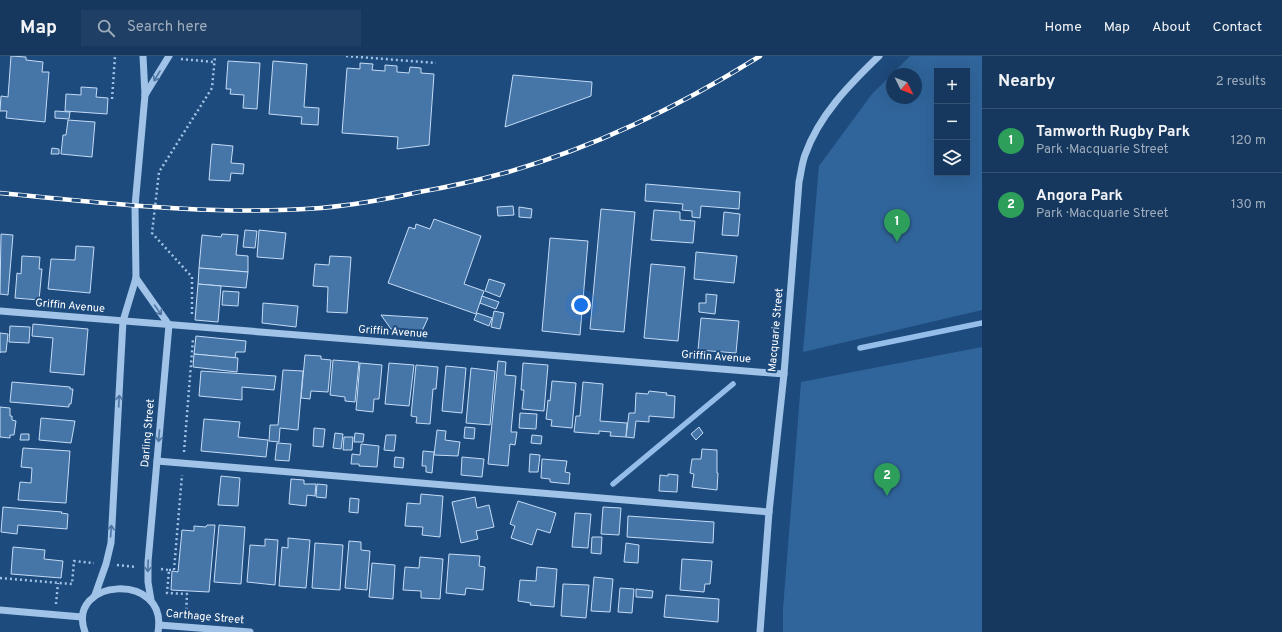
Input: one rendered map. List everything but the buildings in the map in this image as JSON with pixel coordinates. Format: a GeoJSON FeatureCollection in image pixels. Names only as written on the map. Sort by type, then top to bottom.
{"type":"FeatureCollection","features":[{"type":"Feature","properties":{"kind":"street"},"geometry":{"type":"LineString","coordinates":[[85,632],[82,617],[84,608],[95,595],[106,564],[112,528],[123,321],[136,278],[135,206],[145,95],[143,56]]}},
{"type":"Feature","properties":{"kind":"street"},"geometry":{"type":"LineString","coordinates":[[145,95],[169,56]]}},
{"type":"Feature","properties":{"kind":"street","name":"Macquarie Street"},"geometry":{"type":"LineString","coordinates":[[760,632],[769,512],[784,374],[799,182],[805,155],[819,125],[838,98],[879,56]]}},
{"type":"Feature","properties":{"kind":"street"},"geometry":{"type":"LineString","coordinates":[[136,278],[169,325]]}},
{"type":"Feature","properties":{"kind":"street","name":"Griffin Avenue"},"geometry":{"type":"LineString","coordinates":[[0,311],[784,374]]}},
{"type":"Feature","properties":{"kind":"street","name":"Darling Street"},"geometry":{"type":"LineString","coordinates":[[159,628],[159,614],[151,600],[148,582],[148,568],[169,325]]}},
{"type":"Feature","properties":{"kind":"street"},"geometry":{"type":"LineString","coordinates":[[157,461],[769,512]]}},
{"type":"Feature","properties":{"kind":"street"},"geometry":{"type":"LineString","coordinates":[[95,595],[104,591],[124,588],[143,594],[151,600]]}},
{"type":"Feature","properties":{"kind":"street"},"geometry":{"type":"LineString","coordinates":[[0,610],[82,617]]}},
{"type":"Feature","properties":{"kind":"street","name":"Carthage Street"},"geometry":{"type":"LineString","coordinates":[[159,628],[250,632]]}},
{"type":"Feature","properties":{"kind":"path"},"geometry":{"type":"LineString","coordinates":[[112,99],[115,56]]}},
{"type":"Feature","properties":{"kind":"path"},"geometry":{"type":"LineString","coordinates":[[192,320],[192,277],[152,234],[153,217],[159,172],[212,88],[215,56]]}},
{"type":"Feature","properties":{"kind":"path"},"geometry":{"type":"LineString","coordinates":[[346,56],[436,63]]}},
{"type":"Feature","properties":{"kind":"path"},"geometry":{"type":"LineString","coordinates":[[178,59],[214,62]]}},
{"type":"Feature","properties":{"kind":"path"},"geometry":{"type":"LineString","coordinates":[[183,456],[194,332]]}},
{"type":"Feature","properties":{"kind":"path"},"geometry":{"type":"LineString","coordinates":[[0,578],[72,584],[74,561],[174,570],[182,469]]}},
{"type":"Feature","properties":{"kind":"path"},"geometry":{"type":"LineString","coordinates":[[169,570],[168,593],[187,594],[186,610]]}},
{"type":"Feature","properties":{"kind":"path"},"geometry":{"type":"LineString","coordinates":[[57,599],[58,583]]}},
{"type":"Feature","properties":{"kind":"shaded area"},"geometry":{"type":"Polygon","coordinates":[[[910,56],[982,56],[982,310],[803,352],[819,166],[872,94],[886,80],[886,104],[922,104],[922,68],[898,68],[910,56]]]}},
{"type":"Feature","properties":{"kind":"shaded area"},"geometry":{"type":"Polygon","coordinates":[[[982,347],[982,632],[783,632],[783,609],[801,382],[982,347]]]}},
{"type":"Feature","properties":{"kind":"waterway"},"geometry":{"type":"LineString","coordinates":[[860,348],[982,323]]}},
{"type":"Feature","properties":{"kind":"waterway"},"geometry":{"type":"LineString","coordinates":[[613,484],[733,384]]}},
{"type":"Feature","properties":{"kind":"railway"},"geometry":{"type":"LineString","coordinates":[[0,193],[160,207],[241,210],[321,208],[383,199],[453,186],[497,175],[541,162],[574,150],[638,123],[700,91],[760,56]]}},
{"type":"Feature","properties":{"kind":"place","name":"Tamworth Rugby Park"},"geometry":{"type":"Point","coordinates":[897,242]}},
{"type":"Feature","properties":{"kind":"place","name":"Angora Park"},"geometry":{"type":"Point","coordinates":[887,496]}}]}
